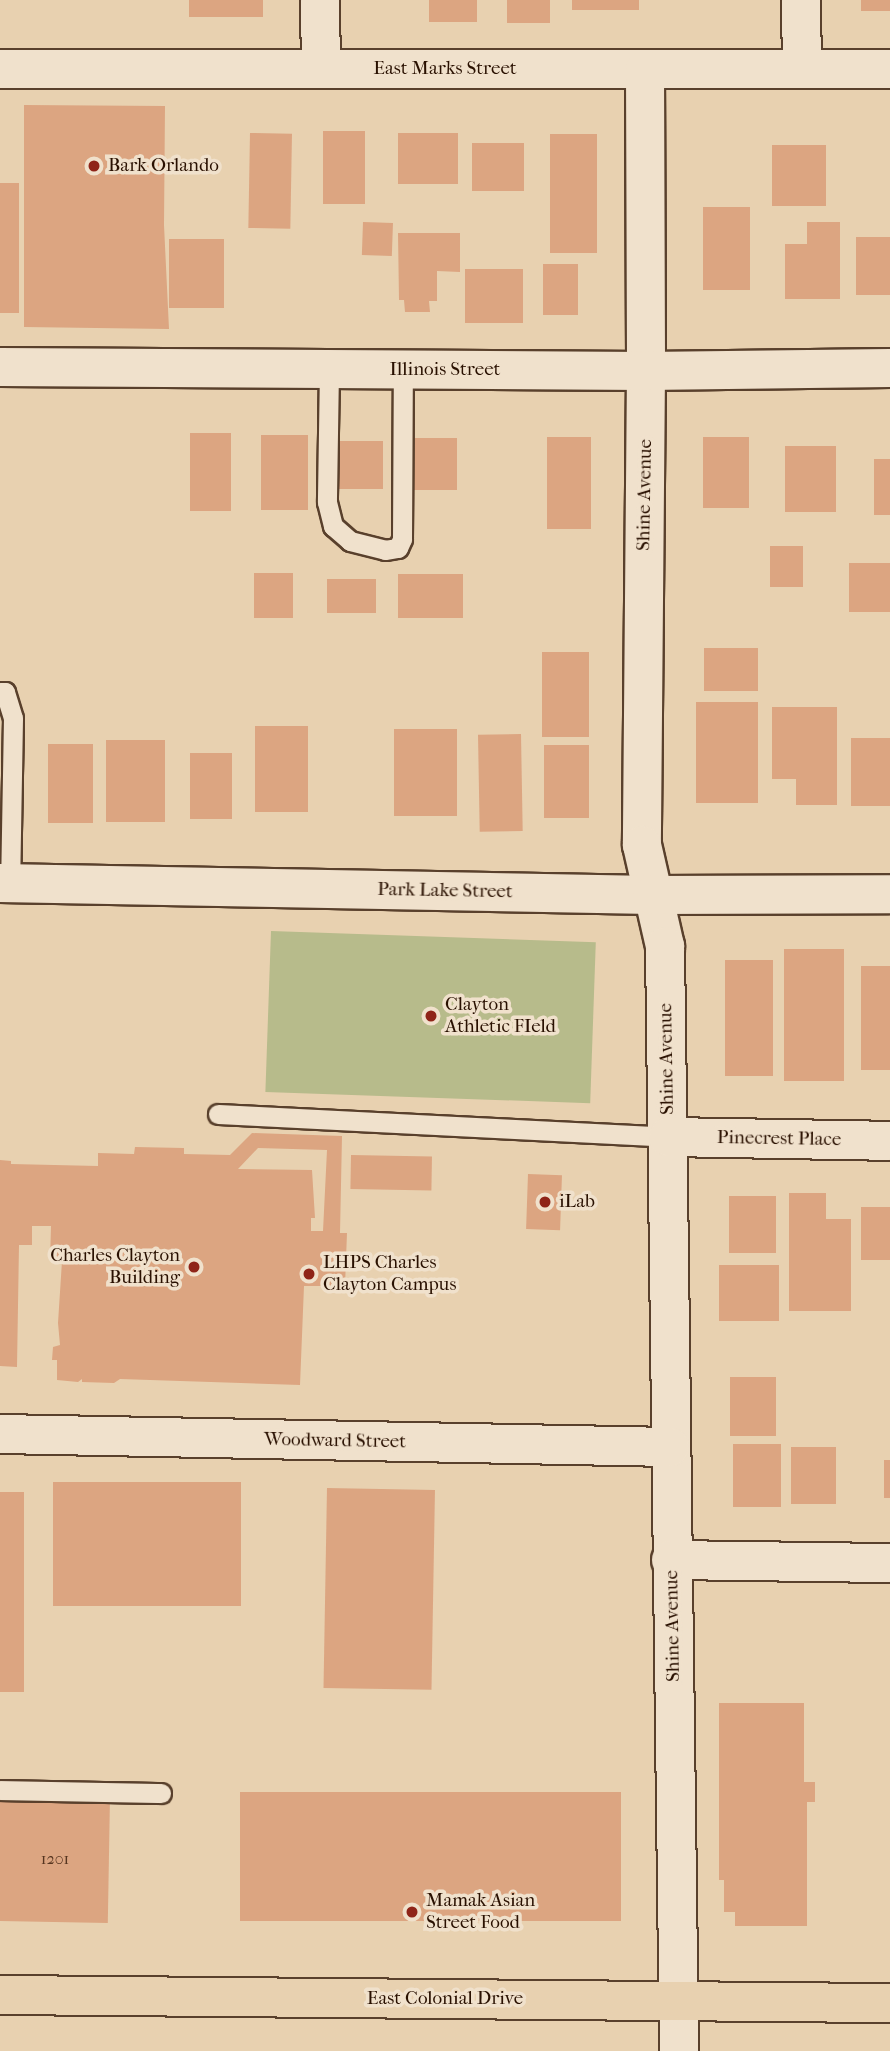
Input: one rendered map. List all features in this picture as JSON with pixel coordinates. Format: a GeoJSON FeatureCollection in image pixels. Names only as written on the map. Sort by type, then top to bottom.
{"type":"FeatureCollection","features":[{"type":"Feature","properties":{"kind":"highway","name":"East Colonial Drive"},"geometry":{"type":"LineString","coordinates":[[0,1995],[890,2003]]}},
{"type":"Feature","properties":{"kind":"street"},"geometry":{"type":"LineString","coordinates":[[320,0],[321,68]]}},
{"type":"Feature","properties":{"kind":"street"},"geometry":{"type":"LineString","coordinates":[[801,0],[802,69]]}},
{"type":"Feature","properties":{"kind":"street","name":"East Marks Street"},"geometry":{"type":"LineString","coordinates":[[0,69],[890,69]]}},
{"type":"Feature","properties":{"kind":"street","name":"Shine Avenue"},"geometry":{"type":"LineString","coordinates":[[645,70],[646,371],[642,845],[665,946],[679,2051]]}},
{"type":"Feature","properties":{"kind":"street","name":"Illinois Street"},"geometry":{"type":"LineString","coordinates":[[0,367],[646,371],[890,368]]}},
{"type":"Feature","properties":{"kind":"street","name":"Park Lake Street"},"geometry":{"type":"LineString","coordinates":[[5,883],[652,895],[890,894]]}},
{"type":"Feature","properties":{"kind":"street","name":"Pinecrest Place"},"geometry":{"type":"LineString","coordinates":[[668,1137],[890,1141]]}},
{"type":"Feature","properties":{"kind":"street","name":"Woodward Street"},"geometry":{"type":"LineString","coordinates":[[0,1434],[670,1447]]}},
{"type":"Feature","properties":{"kind":"street"},"geometry":{"type":"LineString","coordinates":[[671,1560],[890,1563]]}},
{"type":"Feature","properties":{"kind":"lane"},"geometry":{"type":"LineString","coordinates":[[329,369],[327,502],[333,526],[350,541],[386,550],[398,548],[402,539],[403,369]]}},
{"type":"Feature","properties":{"kind":"lane"},"geometry":{"type":"LineString","coordinates":[[0,691],[5,692],[13,718],[5,883]]}},
{"type":"Feature","properties":{"kind":"lane"},"geometry":{"type":"LineString","coordinates":[[218,1114],[668,1137]]}},
{"type":"Feature","properties":{"kind":"lane"},"geometry":{"type":"LineString","coordinates":[[0,1790],[161,1793]]}},
{"type":"Feature","properties":{"kind":"green space","name":"Clayton Athletic FIeld"},"geometry":{"type":"Polygon","coordinates":[[[271,931],[596,942],[590,1103],[265,1092],[271,931]]]}},
{"type":"Feature","properties":{"kind":"building"},"geometry":{"type":"Polygon","coordinates":[[[189,0],[263,0],[263,17],[189,17],[189,0]]]}},
{"type":"Feature","properties":{"kind":"building"},"geometry":{"type":"Polygon","coordinates":[[[429,0],[477,0],[477,22],[429,22],[429,0]]]}},
{"type":"Feature","properties":{"kind":"building"},"geometry":{"type":"Polygon","coordinates":[[[507,0],[550,0],[550,23],[507,23],[507,0]]]}},
{"type":"Feature","properties":{"kind":"building"},"geometry":{"type":"Polygon","coordinates":[[[572,0],[639,0],[639,10],[572,10],[572,0]]]}},
{"type":"Feature","properties":{"kind":"building"},"geometry":{"type":"Polygon","coordinates":[[[861,0],[890,0],[890,11],[861,11],[861,0]]]}},
{"type":"Feature","properties":{"kind":"building","name":"Bark Orlando"},"geometry":{"type":"Polygon","coordinates":[[[24,105],[165,106],[164,225],[169,329],[24,327],[24,105]]]}},
{"type":"Feature","properties":{"kind":"building"},"geometry":{"type":"Polygon","coordinates":[[[323,131],[365,131],[365,204],[323,204],[323,131]]]}},
{"type":"Feature","properties":{"kind":"building"},"geometry":{"type":"Polygon","coordinates":[[[250,133],[292,134],[290,229],[248,228],[250,133]]]}},
{"type":"Feature","properties":{"kind":"building"},"geometry":{"type":"Polygon","coordinates":[[[398,133],[458,133],[458,184],[398,184],[398,133]]]}},
{"type":"Feature","properties":{"kind":"building"},"geometry":{"type":"Polygon","coordinates":[[[550,134],[597,134],[597,253],[550,253],[550,134]]]}},
{"type":"Feature","properties":{"kind":"building"},"geometry":{"type":"Polygon","coordinates":[[[472,143],[524,143],[524,191],[472,191],[472,143]]]}},
{"type":"Feature","properties":{"kind":"building"},"geometry":{"type":"Polygon","coordinates":[[[772,145],[826,145],[826,206],[772,206],[772,145]]]}},
{"type":"Feature","properties":{"kind":"building"},"geometry":{"type":"Polygon","coordinates":[[[0,183],[19,183],[19,313],[0,313],[0,183]]]}},
{"type":"Feature","properties":{"kind":"building"},"geometry":{"type":"Polygon","coordinates":[[[703,207],[750,207],[750,290],[703,290],[703,207]]]}},
{"type":"Feature","properties":{"kind":"building"},"geometry":{"type":"Polygon","coordinates":[[[363,222],[393,223],[392,256],[362,255],[363,222]]]}},
{"type":"Feature","properties":{"kind":"building"},"geometry":{"type":"Polygon","coordinates":[[[807,222],[840,222],[840,299],[785,299],[785,244],[807,244],[807,222]]]}},
{"type":"Feature","properties":{"kind":"building"},"geometry":{"type":"Polygon","coordinates":[[[398,233],[460,233],[460,272],[437,271],[437,301],[429,301],[430,312],[405,312],[404,300],[399,300],[398,233]]]}},
{"type":"Feature","properties":{"kind":"building"},"geometry":{"type":"Polygon","coordinates":[[[856,237],[890,237],[890,295],[856,295],[856,237]]]}},
{"type":"Feature","properties":{"kind":"building"},"geometry":{"type":"Polygon","coordinates":[[[169,239],[224,239],[224,308],[169,308],[169,239]]]}},
{"type":"Feature","properties":{"kind":"building"},"geometry":{"type":"Polygon","coordinates":[[[543,264],[578,264],[578,315],[543,315],[543,264]]]}},
{"type":"Feature","properties":{"kind":"building"},"geometry":{"type":"Polygon","coordinates":[[[465,269],[523,269],[523,323],[465,323],[465,269]]]}},
{"type":"Feature","properties":{"kind":"building"},"geometry":{"type":"Polygon","coordinates":[[[190,433],[231,433],[231,511],[190,511],[190,433]]]}},
{"type":"Feature","properties":{"kind":"building"},"geometry":{"type":"Polygon","coordinates":[[[261,435],[308,435],[308,510],[261,510],[261,435]]]}},
{"type":"Feature","properties":{"kind":"building"},"geometry":{"type":"Polygon","coordinates":[[[547,437],[591,437],[591,529],[547,529],[547,437]]]}},
{"type":"Feature","properties":{"kind":"building"},"geometry":{"type":"Polygon","coordinates":[[[703,437],[749,437],[749,508],[703,508],[703,437]]]}},
{"type":"Feature","properties":{"kind":"building"},"geometry":{"type":"Polygon","coordinates":[[[407,438],[457,438],[457,490],[407,490],[407,438]]]}},
{"type":"Feature","properties":{"kind":"building"},"geometry":{"type":"Polygon","coordinates":[[[336,441],[383,441],[383,489],[336,489],[336,441]]]}},
{"type":"Feature","properties":{"kind":"building"},"geometry":{"type":"Polygon","coordinates":[[[785,446],[836,446],[836,512],[785,512],[785,446]]]}},
{"type":"Feature","properties":{"kind":"building"},"geometry":{"type":"Polygon","coordinates":[[[874,459],[890,459],[890,515],[874,515],[874,459]]]}},
{"type":"Feature","properties":{"kind":"building"},"geometry":{"type":"Polygon","coordinates":[[[770,546],[803,546],[803,587],[770,587],[770,546]]]}},
{"type":"Feature","properties":{"kind":"building"},"geometry":{"type":"Polygon","coordinates":[[[849,563],[890,563],[890,612],[849,612],[849,563]]]}},
{"type":"Feature","properties":{"kind":"building"},"geometry":{"type":"Polygon","coordinates":[[[254,573],[293,573],[293,618],[254,618],[254,573]]]}},
{"type":"Feature","properties":{"kind":"building"},"geometry":{"type":"Polygon","coordinates":[[[398,574],[463,574],[463,618],[398,618],[398,574]]]}},
{"type":"Feature","properties":{"kind":"building"},"geometry":{"type":"Polygon","coordinates":[[[327,579],[376,579],[376,613],[327,613],[327,579]]]}},
{"type":"Feature","properties":{"kind":"building"},"geometry":{"type":"Polygon","coordinates":[[[704,648],[758,648],[758,691],[704,691],[704,648]]]}},
{"type":"Feature","properties":{"kind":"building"},"geometry":{"type":"Polygon","coordinates":[[[542,652],[589,652],[589,737],[542,737],[542,652]]]}},
{"type":"Feature","properties":{"kind":"building"},"geometry":{"type":"Polygon","coordinates":[[[696,702],[758,702],[758,803],[696,803],[696,702]]]}},
{"type":"Feature","properties":{"kind":"building"},"geometry":{"type":"Polygon","coordinates":[[[772,707],[837,707],[837,805],[796,805],[796,779],[772,779],[772,707]]]}},
{"type":"Feature","properties":{"kind":"building"},"geometry":{"type":"Polygon","coordinates":[[[255,726],[308,726],[308,812],[255,812],[255,726]]]}},
{"type":"Feature","properties":{"kind":"building"},"geometry":{"type":"Polygon","coordinates":[[[394,729],[457,729],[457,816],[394,816],[394,729]]]}},
{"type":"Feature","properties":{"kind":"building"},"geometry":{"type":"Polygon","coordinates":[[[521,734],[523,831],[480,832],[478,735],[521,734]]]}},
{"type":"Feature","properties":{"kind":"building"},"geometry":{"type":"Polygon","coordinates":[[[851,738],[890,738],[890,806],[851,806],[851,738]]]}},
{"type":"Feature","properties":{"kind":"building"},"geometry":{"type":"Polygon","coordinates":[[[106,740],[165,740],[165,822],[106,822],[106,740]]]}},
{"type":"Feature","properties":{"kind":"building"},"geometry":{"type":"Polygon","coordinates":[[[48,744],[93,744],[93,823],[48,823],[48,744]]]}},
{"type":"Feature","properties":{"kind":"building"},"geometry":{"type":"Polygon","coordinates":[[[544,745],[589,745],[589,818],[544,818],[544,745]]]}},
{"type":"Feature","properties":{"kind":"building"},"geometry":{"type":"Polygon","coordinates":[[[190,753],[232,753],[232,819],[190,819],[190,753]]]}},
{"type":"Feature","properties":{"kind":"building"},"geometry":{"type":"Polygon","coordinates":[[[784,949],[844,949],[844,1081],[784,1081],[784,949]]]}},
{"type":"Feature","properties":{"kind":"building"},"geometry":{"type":"Polygon","coordinates":[[[725,960],[773,960],[773,1076],[725,1076],[725,960]]]}},
{"type":"Feature","properties":{"kind":"building"},"geometry":{"type":"Polygon","coordinates":[[[861,966],[890,966],[890,1070],[861,1070],[861,966]]]}},
{"type":"Feature","properties":{"kind":"building","name":"Charles Clayton Building"},"geometry":{"type":"Polygon","coordinates":[[[252,1133],[342,1136],[340,1233],[347,1233],[345,1286],[304,1286],[300,1385],[120,1379],[114,1383],[82,1382],[82,1379],[78,1382],[57,1380],[57,1360],[52,1360],[53,1347],[60,1345],[58,1323],[62,1261],[50,1261],[51,1226],[32,1226],[32,1245],[19,1245],[17,1367],[0,1366],[0,1160],[11,1161],[11,1164],[98,1166],[98,1153],[134,1154],[135,1147],[184,1148],[184,1154],[230,1155],[252,1133]],[[258,1148],[238,1169],[312,1170],[315,1218],[311,1218],[311,1231],[323,1231],[327,1150],[258,1148]]]}},
{"type":"Feature","properties":{"kind":"building"},"geometry":{"type":"Polygon","coordinates":[[[351,1155],[432,1156],[431,1190],[350,1189],[351,1155]]]}},
{"type":"Feature","properties":{"kind":"building","name":"iLab"},"geometry":{"type":"Polygon","coordinates":[[[528,1174],[562,1175],[560,1230],[526,1229],[528,1174]]]}},
{"type":"Feature","properties":{"kind":"building"},"geometry":{"type":"Polygon","coordinates":[[[789,1193],[826,1193],[826,1219],[851,1219],[851,1311],[789,1311],[789,1193]]]}},
{"type":"Feature","properties":{"kind":"building"},"geometry":{"type":"Polygon","coordinates":[[[729,1196],[776,1196],[776,1253],[729,1253],[729,1196]]]}},
{"type":"Feature","properties":{"kind":"building"},"geometry":{"type":"Polygon","coordinates":[[[861,1207],[890,1207],[890,1260],[861,1260],[861,1207]]]}},
{"type":"Feature","properties":{"kind":"building"},"geometry":{"type":"Polygon","coordinates":[[[719,1265],[779,1265],[779,1321],[719,1321],[719,1265]]]}},
{"type":"Feature","properties":{"kind":"building"},"geometry":{"type":"Polygon","coordinates":[[[730,1377],[776,1377],[776,1436],[730,1436],[730,1377]]]}},
{"type":"Feature","properties":{"kind":"building"},"geometry":{"type":"Polygon","coordinates":[[[733,1444],[781,1444],[781,1507],[733,1507],[733,1444]]]}},
{"type":"Feature","properties":{"kind":"building"},"geometry":{"type":"Polygon","coordinates":[[[791,1447],[836,1447],[836,1504],[791,1504],[791,1447]]]}},
{"type":"Feature","properties":{"kind":"building"},"geometry":{"type":"Polygon","coordinates":[[[884,1460],[890,1460],[890,1498],[884,1498],[884,1460]]]}},
{"type":"Feature","properties":{"kind":"building"},"geometry":{"type":"Polygon","coordinates":[[[53,1482],[241,1482],[241,1606],[53,1606],[53,1482]]]}},
{"type":"Feature","properties":{"kind":"building"},"geometry":{"type":"Polygon","coordinates":[[[327,1488],[435,1490],[431,1690],[324,1688],[327,1488]]]}},
{"type":"Feature","properties":{"kind":"building"},"geometry":{"type":"Polygon","coordinates":[[[0,1492],[24,1492],[24,1692],[0,1692],[0,1492]]]}},
{"type":"Feature","properties":{"kind":"building"},"geometry":{"type":"Polygon","coordinates":[[[719,1703],[804,1703],[804,1782],[815,1782],[815,1802],[807,1802],[807,1926],[735,1926],[735,1912],[724,1912],[724,1880],[719,1880],[719,1703]]]}},
{"type":"Feature","properties":{"kind":"building"},"geometry":{"type":"Polygon","coordinates":[[[240,1792],[621,1792],[621,1921],[240,1921],[240,1792]]]}},
{"type":"Feature","properties":{"kind":"building"},"geometry":{"type":"Polygon","coordinates":[[[0,1796],[110,1798],[108,1923],[0,1921],[0,1796]]]}},
{"type":"Feature","properties":{"kind":"place","name":"Bark Orlando"},"geometry":{"type":"Point","coordinates":[94,166]}},
{"type":"Feature","properties":{"kind":"place","name":"Clayton Athletic FIeld"},"geometry":{"type":"Point","coordinates":[431,1016]}},
{"type":"Feature","properties":{"kind":"place","name":"iLab"},"geometry":{"type":"Point","coordinates":[545,1202]}},
{"type":"Feature","properties":{"kind":"place","name":"Charles Clayton Building"},"geometry":{"type":"Point","coordinates":[194,1267]}},
{"type":"Feature","properties":{"kind":"place","name":"LHPS Charles Clayton Campus"},"geometry":{"type":"Point","coordinates":[309,1274]}},
{"type":"Feature","properties":{"kind":"place","name":"Mamak Asian Street Food"},"geometry":{"type":"Point","coordinates":[412,1912]}}]}
